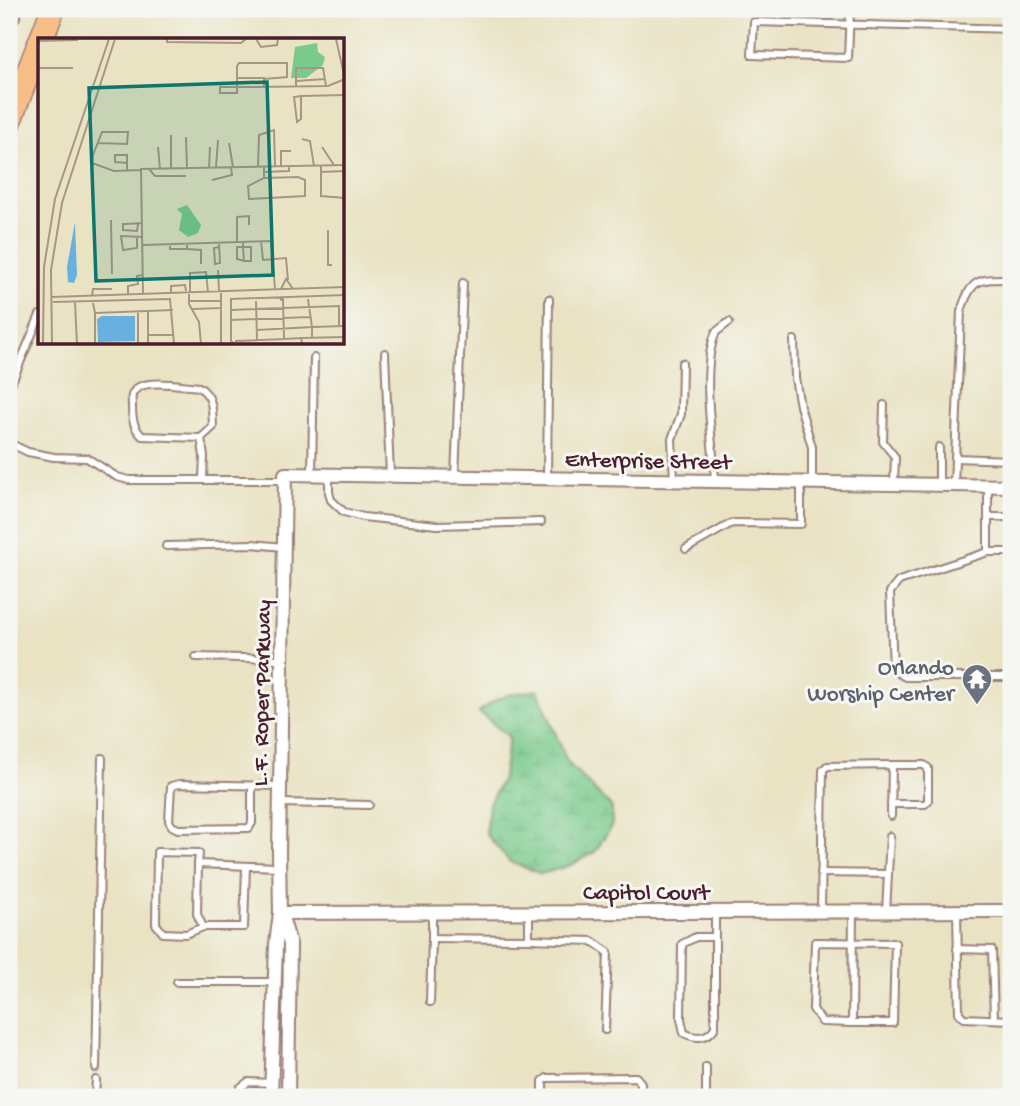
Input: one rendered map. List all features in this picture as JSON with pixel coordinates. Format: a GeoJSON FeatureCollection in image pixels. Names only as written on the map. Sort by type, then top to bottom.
{"type":"FeatureCollection","features":[{"type":"Feature","properties":{"kind":"highway"},"geometry":{"type":"LineString","coordinates":[[42,38],[53,9]]}},
{"type":"Feature","properties":{"kind":"highway"},"geometry":{"type":"LineString","coordinates":[[9,122],[38,49]]}},
{"type":"Feature","properties":{"kind":"street","name":"Enterprise Street"},"geometry":{"type":"LineString","coordinates":[[285,477],[329,475],[1011,486]]}},
{"type":"Feature","properties":{"kind":"street","name":"L.F. Roper Parkway"},"geometry":{"type":"LineString","coordinates":[[271,1097],[276,944],[281,913],[279,867],[285,477]]}},
{"type":"Feature","properties":{"kind":"street","name":"Capitol Court"},"geometry":{"type":"LineString","coordinates":[[281,913],[1011,911]]}},
{"type":"Feature","properties":{"kind":"street","name":"L.F. Roper Parkway"},"geometry":{"type":"LineString","coordinates":[[281,913],[290,944],[288,1097]]}},
{"type":"Feature","properties":{"kind":"lane"},"geometry":{"type":"LineString","coordinates":[[850,9],[850,25],[848,58],[752,55],[754,22],[850,25],[1009,29],[1006,9]]}},
{"type":"Feature","properties":{"kind":"lane"},"geometry":{"type":"LineString","coordinates":[[954,485],[961,311],[964,300],[975,283],[983,279],[1011,279]]}},
{"type":"Feature","properties":{"kind":"lane"},"geometry":{"type":"LineString","coordinates":[[455,477],[463,283]]}},
{"type":"Feature","properties":{"kind":"lane"},"geometry":{"type":"LineString","coordinates":[[547,478],[549,299]]}},
{"type":"Feature","properties":{"kind":"lane"},"geometry":{"type":"LineString","coordinates":[[9,389],[38,321]]}},
{"type":"Feature","properties":{"kind":"lane"},"geometry":{"type":"LineString","coordinates":[[715,481],[709,433],[709,359],[716,332],[729,322]]}},
{"type":"Feature","properties":{"kind":"lane"},"geometry":{"type":"LineString","coordinates":[[686,549],[732,523],[801,524],[812,447],[796,387],[794,340]]}},
{"type":"Feature","properties":{"kind":"lane"},"geometry":{"type":"LineString","coordinates":[[385,353],[390,476]]}},
{"type":"Feature","properties":{"kind":"lane"},"geometry":{"type":"LineString","coordinates":[[312,475],[314,358]]}},
{"type":"Feature","properties":{"kind":"lane"},"geometry":{"type":"LineString","coordinates":[[674,480],[672,439],[681,414],[682,363]]}},
{"type":"Feature","properties":{"kind":"lane"},"geometry":{"type":"LineString","coordinates":[[149,383],[200,387],[211,399],[212,426],[201,438],[142,436],[134,424],[132,413],[132,395],[135,389],[149,383]]}},
{"type":"Feature","properties":{"kind":"lane"},"geometry":{"type":"LineString","coordinates":[[884,405],[883,442],[895,457],[894,484]]}},
{"type":"Feature","properties":{"kind":"lane"},"geometry":{"type":"LineString","coordinates":[[201,438],[204,479]]}},
{"type":"Feature","properties":{"kind":"lane"},"geometry":{"type":"LineString","coordinates":[[9,443],[28,452],[54,457],[87,458],[117,477],[130,480],[285,477]]}},
{"type":"Feature","properties":{"kind":"lane"},"geometry":{"type":"LineString","coordinates":[[939,447],[939,484]]}},
{"type":"Feature","properties":{"kind":"lane"},"geometry":{"type":"LineString","coordinates":[[955,458],[1011,460]]}},
{"type":"Feature","properties":{"kind":"lane"},"geometry":{"type":"LineString","coordinates":[[329,475],[328,492],[331,500],[344,512],[363,517],[437,525],[541,522]]}},
{"type":"Feature","properties":{"kind":"lane"},"geometry":{"type":"LineString","coordinates":[[988,485],[988,552]]}},
{"type":"Feature","properties":{"kind":"lane"},"geometry":{"type":"LineString","coordinates":[[988,517],[1011,517]]}},
{"type":"Feature","properties":{"kind":"lane"},"geometry":{"type":"LineString","coordinates":[[166,546],[252,544],[284,547]]}},
{"type":"Feature","properties":{"kind":"lane"},"geometry":{"type":"LineString","coordinates":[[1011,552],[988,552],[899,581],[890,592],[893,670],[905,677],[1011,677]]}},
{"type":"Feature","properties":{"kind":"lane"},"geometry":{"type":"LineString","coordinates":[[195,657],[282,659]]}},
{"type":"Feature","properties":{"kind":"lane"},"geometry":{"type":"LineString","coordinates":[[96,1068],[102,758]]}},
{"type":"Feature","properties":{"kind":"lane"},"geometry":{"type":"LineString","coordinates":[[891,816],[892,765]]}},
{"type":"Feature","properties":{"kind":"lane"},"geometry":{"type":"LineString","coordinates":[[821,912],[823,770],[827,766],[924,765],[928,768],[928,801],[925,804],[891,804]]}},
{"type":"Feature","properties":{"kind":"lane"},"geometry":{"type":"LineString","coordinates":[[252,786],[252,822],[248,828],[178,829],[169,821],[171,786],[179,784],[280,786]]}},
{"type":"Feature","properties":{"kind":"lane"},"geometry":{"type":"LineString","coordinates":[[280,803],[369,805]]}},
{"type":"Feature","properties":{"kind":"lane"},"geometry":{"type":"LineString","coordinates":[[886,912],[890,836]]}},
{"type":"Feature","properties":{"kind":"lane"},"geometry":{"type":"LineString","coordinates":[[204,927],[197,914],[199,853],[158,852],[156,924],[163,933],[186,934],[204,927],[244,927],[246,866]]}},
{"type":"Feature","properties":{"kind":"lane"},"geometry":{"type":"LineString","coordinates":[[198,864],[279,867]]}},
{"type":"Feature","properties":{"kind":"lane"},"geometry":{"type":"LineString","coordinates":[[821,873],[888,874]]}},
{"type":"Feature","properties":{"kind":"lane"},"geometry":{"type":"LineString","coordinates":[[957,911],[959,1013],[964,1018],[1011,1020]]}},
{"type":"Feature","properties":{"kind":"lane"},"geometry":{"type":"LineString","coordinates":[[430,1002],[432,912]]}},
{"type":"Feature","properties":{"kind":"lane"},"geometry":{"type":"LineString","coordinates":[[529,912],[529,939]]}},
{"type":"Feature","properties":{"kind":"lane"},"geometry":{"type":"LineString","coordinates":[[715,912],[715,937],[715,1027],[711,1034],[703,1037],[689,1035],[684,1033],[681,1019],[682,944],[696,937],[715,937]]}},
{"type":"Feature","properties":{"kind":"lane"},"geometry":{"type":"LineString","coordinates":[[852,1023],[853,912]]}},
{"type":"Feature","properties":{"kind":"lane"},"geometry":{"type":"LineString","coordinates":[[432,938],[598,943],[608,952],[605,1030]]}},
{"type":"Feature","properties":{"kind":"lane"},"geometry":{"type":"LineString","coordinates":[[815,942],[895,943],[893,1023],[852,1023],[822,1022],[813,1009],[815,942]]}},
{"type":"Feature","properties":{"kind":"lane"},"geometry":{"type":"LineString","coordinates":[[957,949],[992,950],[994,1019]]}},
{"type":"Feature","properties":{"kind":"lane"},"geometry":{"type":"LineString","coordinates":[[177,982],[275,982]]}},
{"type":"Feature","properties":{"kind":"lane"},"geometry":{"type":"LineString","coordinates":[[706,1067],[706,1097]]}},
{"type":"Feature","properties":{"kind":"lane"},"geometry":{"type":"LineString","coordinates":[[543,1097],[543,1081],[547,1079],[636,1077],[641,1083],[641,1097]]}},
{"type":"Feature","properties":{"kind":"lane"},"geometry":{"type":"LineString","coordinates":[[95,1097],[96,1080]]}},
{"type":"Feature","properties":{"kind":"lane"},"geometry":{"type":"LineString","coordinates":[[240,1097],[240,1088],[248,1082],[272,1083]]}},
{"type":"Feature","properties":{"kind":"green space"},"geometry":{"type":"Polygon","coordinates":[[[538,690],[567,762],[612,808],[612,825],[595,852],[571,865],[541,874],[510,862],[486,834],[489,804],[503,777],[509,737],[479,712],[506,696],[538,690]]]}},
{"type":"Feature","properties":{"kind":"place","name":"Orlando Worship Center"},"geometry":{"type":"Point","coordinates":[977,706]}}]}
